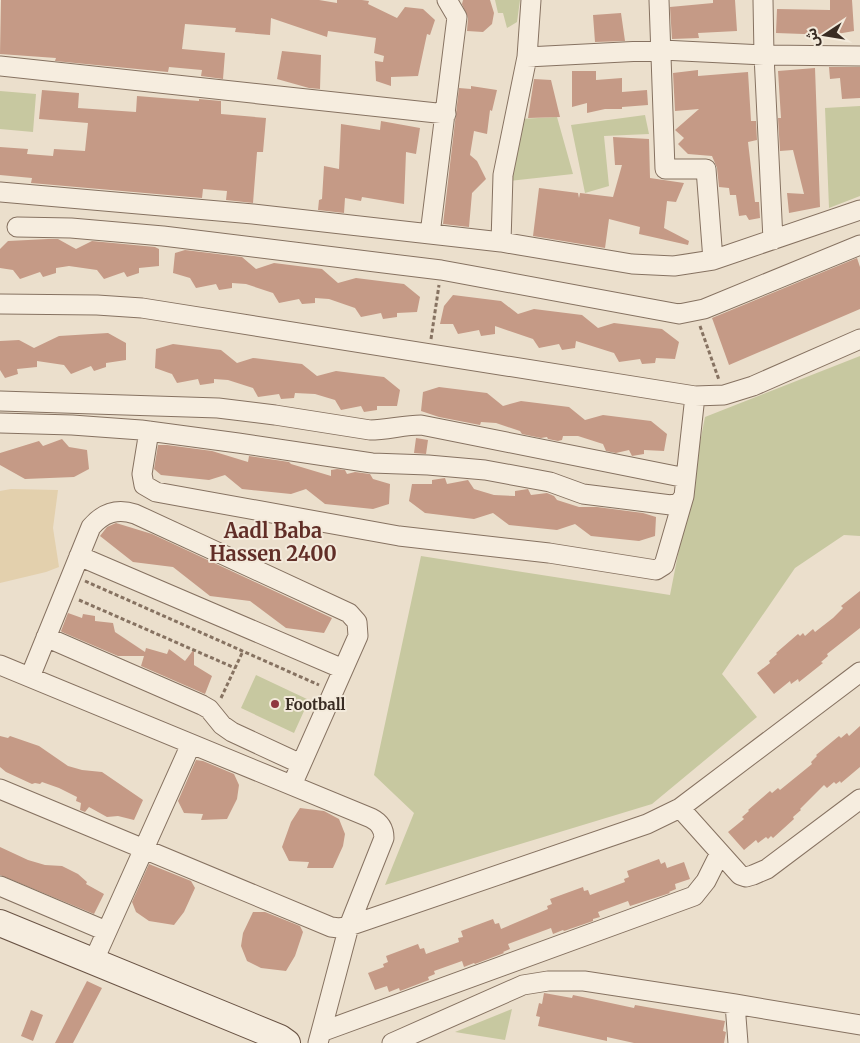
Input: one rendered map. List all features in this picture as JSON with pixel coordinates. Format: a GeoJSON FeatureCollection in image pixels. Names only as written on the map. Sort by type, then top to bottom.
{"type":"FeatureCollection","features":[{"type":"Feature","properties":{"kind":"street"},"geometry":{"type":"LineString","coordinates":[[430,234],[457,17],[447,0]]}},
{"type":"Feature","properties":{"kind":"street"},"geometry":{"type":"LineString","coordinates":[[501,242],[503,175],[527,57],[531,0]]}},
{"type":"Feature","properties":{"kind":"street"},"geometry":{"type":"LineString","coordinates":[[659,0],[665,169],[706,170],[713,260]]}},
{"type":"Feature","properties":{"kind":"street"},"geometry":{"type":"LineString","coordinates":[[763,0],[773,240]]}},
{"type":"Feature","properties":{"kind":"street"},"geometry":{"type":"LineString","coordinates":[[527,57],[662,50],[764,55],[860,56]]}},
{"type":"Feature","properties":{"kind":"street"},"geometry":{"type":"LineString","coordinates":[[0,66],[446,114]]}},
{"type":"Feature","properties":{"kind":"street"},"geometry":{"type":"LineString","coordinates":[[0,192],[253,214],[501,242],[632,264],[674,266],[713,260],[860,210]]}},
{"type":"Feature","properties":{"kind":"street"},"geometry":{"type":"LineString","coordinates":[[17,227],[71,228],[163,236],[441,270],[670,313],[695,312],[857,246],[839,218]]}},
{"type":"Feature","properties":{"kind":"street"},"geometry":{"type":"LineString","coordinates":[[0,304],[97,305],[142,308],[695,396],[724,395],[753,386],[860,339]]}},
{"type":"Feature","properties":{"kind":"street"},"geometry":{"type":"LineString","coordinates":[[0,423],[72,425],[149,431],[238,442],[372,463],[485,470],[550,482],[582,494],[676,505],[682,500],[685,487],[695,396]]}},
{"type":"Feature","properties":{"kind":"street"},"geometry":{"type":"LineString","coordinates":[[0,401],[218,408],[370,430],[421,425],[685,487]]}},
{"type":"Feature","properties":{"kind":"street"},"geometry":{"type":"LineString","coordinates":[[149,431],[142,474],[144,485],[156,492],[399,536],[549,553],[656,570],[664,565],[685,487]]}},
{"type":"Feature","properties":{"kind":"street"},"geometry":{"type":"LineString","coordinates":[[30,677],[91,527],[107,514],[121,511],[135,514],[349,612],[357,622],[359,632],[292,785]]}},
{"type":"Feature","properties":{"kind":"street"},"geometry":{"type":"LineString","coordinates":[[79,556],[343,669]]}},
{"type":"Feature","properties":{"kind":"street"},"geometry":{"type":"LineString","coordinates":[[46,637],[202,705],[232,732],[302,764]]}},
{"type":"Feature","properties":{"kind":"street"},"geometry":{"type":"LineString","coordinates":[[0,665],[376,820],[382,828],[384,838],[349,926],[320,1037]]}},
{"type":"Feature","properties":{"kind":"street"},"geometry":{"type":"LineString","coordinates":[[0,789],[330,927],[339,928],[647,824],[680,808],[860,672]]}},
{"type":"Feature","properties":{"kind":"street"},"geometry":{"type":"LineString","coordinates":[[94,960],[191,744]]}},
{"type":"Feature","properties":{"kind":"street"},"geometry":{"type":"LineString","coordinates":[[680,808],[740,875],[746,877],[767,869],[860,799]]}},
{"type":"Feature","properties":{"kind":"street"},"geometry":{"type":"LineString","coordinates":[[320,1037],[694,896],[706,881],[720,853]]}},
{"type":"Feature","properties":{"kind":"street"},"geometry":{"type":"LineString","coordinates":[[0,886],[106,931]]}},
{"type":"Feature","properties":{"kind":"street"},"geometry":{"type":"LineString","coordinates":[[0,923],[94,960],[280,1038],[287,1043]]}},
{"type":"Feature","properties":{"kind":"street"},"geometry":{"type":"LineString","coordinates":[[396,1041],[523,986],[548,981],[584,981],[860,1025]]}},
{"type":"Feature","properties":{"kind":"street"},"geometry":{"type":"LineString","coordinates":[[735,1004],[738,1043]]}},
{"type":"Feature","properties":{"kind":"street"},"geometry":{"type":"LineString","coordinates":[[396,1041],[424,1043]]}},
{"type":"Feature","properties":{"kind":"path"},"geometry":{"type":"LineString","coordinates":[[429,354],[441,270]]}},
{"type":"Feature","properties":{"kind":"path"},"geometry":{"type":"LineString","coordinates":[[695,312],[724,395]]}},
{"type":"Feature","properties":{"kind":"path"},"geometry":{"type":"LineString","coordinates":[[72,574],[334,691]]}},
{"type":"Feature","properties":{"kind":"path"},"geometry":{"type":"LineString","coordinates":[[64,594],[234,668]]}},
{"type":"Feature","properties":{"kind":"path"},"geometry":{"type":"LineString","coordinates":[[214,714],[243,650]]}},
{"type":"Feature","properties":{"kind":"green space"},"geometry":{"type":"Polygon","coordinates":[[[495,0],[520,0],[517,22],[507,28],[503,13],[498,13],[495,0]]]}},
{"type":"Feature","properties":{"kind":"green space"},"geometry":{"type":"Polygon","coordinates":[[[0,91],[36,94],[33,132],[0,129],[0,91]]]}},
{"type":"Feature","properties":{"kind":"green space"},"geometry":{"type":"Polygon","coordinates":[[[860,106],[860,196],[829,208],[825,108],[860,106]]]}},
{"type":"Feature","properties":{"kind":"green space"},"geometry":{"type":"Polygon","coordinates":[[[645,115],[649,134],[604,136],[609,186],[585,193],[571,125],[645,115]]]}},
{"type":"Feature","properties":{"kind":"green space"},"geometry":{"type":"Polygon","coordinates":[[[557,117],[573,174],[509,181],[519,119],[557,117]]]}},
{"type":"Feature","properties":{"kind":"green space"},"geometry":{"type":"Polygon","coordinates":[[[860,356],[860,536],[844,535],[795,568],[722,674],[757,717],[652,804],[385,885],[414,813],[374,775],[421,556],[670,595],[705,417],[860,356]]]}},
{"type":"Feature","properties":{"kind":"green space","name":"Football"},"geometry":{"type":"Polygon","coordinates":[[[256,675],[309,700],[294,733],[241,708],[256,675]]]}},
{"type":"Feature","properties":{"kind":"green space"},"geometry":{"type":"Polygon","coordinates":[[[512,1009],[505,1040],[455,1032],[512,1009]]]}},
{"type":"Feature","properties":{"kind":"sand"},"geometry":{"type":"Polygon","coordinates":[[[11,489],[58,490],[53,528],[59,567],[0,583],[0,491],[11,489]]]}},
{"type":"Feature","properties":{"kind":"building"},"geometry":{"type":"Polygon","coordinates":[[[1,0],[319,0],[337,3],[337,0],[362,0],[369,1],[368,4],[397,18],[405,7],[423,9],[435,20],[430,35],[427,34],[418,76],[391,77],[391,86],[376,81],[375,61],[383,62],[384,56],[374,53],[376,38],[328,31],[327,37],[271,18],[270,35],[235,32],[236,28],[185,24],[182,49],[225,53],[223,79],[201,76],[202,70],[169,67],[168,72],[55,61],[56,58],[0,54],[1,0]]]}},
{"type":"Feature","properties":{"kind":"building"},"geometry":{"type":"Polygon","coordinates":[[[463,0],[490,0],[494,13],[492,24],[483,32],[467,31],[468,18],[462,4],[463,0]]]}},
{"type":"Feature","properties":{"kind":"building"},"geometry":{"type":"Polygon","coordinates":[[[713,0],[735,0],[737,31],[698,33],[699,38],[672,39],[670,7],[713,3],[713,0]]]}},
{"type":"Feature","properties":{"kind":"building"},"geometry":{"type":"Polygon","coordinates":[[[830,0],[852,0],[854,31],[831,35],[776,33],[777,9],[830,10],[830,0]]]}},
{"type":"Feature","properties":{"kind":"building"},"geometry":{"type":"Polygon","coordinates":[[[621,13],[625,41],[595,42],[593,15],[621,13]]]}},
{"type":"Feature","properties":{"kind":"building"},"geometry":{"type":"Polygon","coordinates":[[[282,51],[321,55],[320,89],[309,88],[277,79],[282,51]]]}},
{"type":"Feature","properties":{"kind":"building"},"geometry":{"type":"Polygon","coordinates":[[[829,67],[860,67],[860,98],[842,99],[840,78],[830,79],[829,67]]]}},
{"type":"Feature","properties":{"kind":"building"},"geometry":{"type":"Polygon","coordinates":[[[815,68],[820,207],[789,213],[787,193],[804,194],[793,150],[780,151],[778,118],[781,118],[778,71],[815,68]]]}},
{"type":"Feature","properties":{"kind":"building"},"geometry":{"type":"Polygon","coordinates":[[[698,70],[698,76],[748,72],[751,121],[756,121],[757,140],[748,142],[755,202],[759,202],[760,218],[749,220],[746,215],[739,216],[736,195],[730,195],[729,188],[719,187],[717,168],[712,156],[688,154],[678,144],[684,138],[675,130],[699,109],[675,111],[673,73],[698,70]]]}},
{"type":"Feature","properties":{"kind":"building"},"geometry":{"type":"Polygon","coordinates":[[[572,71],[596,71],[596,80],[622,78],[622,92],[647,90],[648,105],[622,107],[622,109],[605,109],[587,113],[587,103],[572,107],[572,71]]]}},
{"type":"Feature","properties":{"kind":"building"},"geometry":{"type":"Polygon","coordinates":[[[534,79],[551,80],[560,117],[528,118],[534,79]]]}},
{"type":"Feature","properties":{"kind":"building"},"geometry":{"type":"Polygon","coordinates":[[[471,86],[497,90],[492,111],[490,110],[487,134],[474,131],[470,155],[477,161],[486,179],[472,193],[469,227],[443,224],[459,88],[471,89],[471,86]]]}},
{"type":"Feature","properties":{"kind":"building"},"geometry":{"type":"Polygon","coordinates":[[[42,90],[79,93],[78,108],[136,112],[137,96],[199,101],[199,99],[221,101],[221,114],[266,118],[263,152],[257,152],[253,203],[226,200],[227,191],[203,189],[202,198],[31,183],[32,178],[0,175],[0,147],[28,149],[27,154],[53,156],[54,149],[85,151],[88,123],[39,119],[42,90]]]}},
{"type":"Feature","properties":{"kind":"building"},"geometry":{"type":"Polygon","coordinates":[[[381,121],[420,128],[416,154],[406,152],[404,204],[362,197],[361,201],[345,198],[344,213],[318,210],[319,200],[322,199],[324,166],[339,169],[341,124],[380,130],[381,121]]]}},
{"type":"Feature","properties":{"kind":"building"},"geometry":{"type":"Polygon","coordinates":[[[613,137],[649,139],[650,178],[684,183],[676,202],[667,201],[664,228],[689,241],[688,245],[639,234],[640,227],[609,219],[605,248],[533,236],[539,188],[578,193],[579,198],[580,193],[613,197],[622,165],[615,165],[613,137]]]}},
{"type":"Feature","properties":{"kind":"building"},"geometry":{"type":"Polygon","coordinates":[[[58,239],[76,249],[92,241],[155,247],[159,249],[159,266],[139,268],[139,273],[127,277],[124,272],[104,279],[97,270],[69,266],[56,268],[56,273],[43,277],[40,272],[20,279],[13,270],[0,268],[0,249],[8,241],[58,239]]]}},
{"type":"Feature","properties":{"kind":"building"},"geometry":{"type":"Polygon","coordinates":[[[185,250],[242,257],[256,269],[274,263],[322,269],[338,283],[356,278],[404,284],[420,297],[417,312],[397,313],[397,317],[383,319],[381,313],[361,317],[355,308],[329,299],[315,298],[315,303],[302,304],[299,299],[279,303],[273,293],[246,284],[232,283],[232,288],[219,290],[216,284],[196,288],[190,278],[173,273],[175,253],[185,250]]]}},
{"type":"Feature","properties":{"kind":"building"},"geometry":{"type":"Polygon","coordinates":[[[857,258],[860,267],[860,309],[729,365],[712,318],[857,258]]]}},
{"type":"Feature","properties":{"kind":"building"},"geometry":{"type":"Polygon","coordinates":[[[453,295],[501,301],[518,314],[534,309],[582,315],[598,328],[614,323],[662,329],[679,342],[675,359],[656,358],[655,363],[642,364],[640,359],[619,362],[614,353],[576,341],[575,348],[562,350],[559,344],[539,348],[533,339],[495,326],[495,334],[481,336],[479,330],[458,334],[453,324],[440,324],[444,306],[453,295]]]}},
{"type":"Feature","properties":{"kind":"building"},"geometry":{"type":"Polygon","coordinates":[[[108,333],[126,343],[126,360],[106,363],[106,367],[94,371],[91,366],[71,374],[64,365],[37,361],[37,367],[17,369],[18,374],[5,378],[0,370],[0,341],[19,340],[34,348],[59,336],[108,333]]]}},
{"type":"Feature","properties":{"kind":"building"},"geometry":{"type":"Polygon","coordinates":[[[173,344],[221,350],[237,363],[253,358],[302,364],[317,376],[336,371],[384,377],[400,390],[397,406],[377,406],[377,410],[364,412],[361,406],[341,410],[335,400],[315,394],[295,393],[294,398],[281,399],[279,394],[258,397],[253,388],[228,380],[214,379],[214,383],[200,385],[198,379],[177,383],[172,374],[155,368],[156,349],[173,344]]]}},
{"type":"Feature","properties":{"kind":"building"},"geometry":{"type":"Polygon","coordinates":[[[439,387],[487,393],[503,406],[521,401],[569,407],[585,420],[603,415],[651,421],[667,434],[664,451],[644,450],[644,454],[632,456],[629,450],[616,453],[606,451],[603,444],[578,436],[563,436],[562,440],[558,441],[548,439],[547,437],[541,438],[522,434],[520,431],[496,423],[481,422],[480,425],[439,417],[421,411],[423,392],[439,387]]]}},
{"type":"Feature","properties":{"kind":"building"},"geometry":{"type":"Polygon","coordinates":[[[416,438],[428,440],[426,454],[414,453],[416,438]]]}},
{"type":"Feature","properties":{"kind":"building"},"geometry":{"type":"Polygon","coordinates":[[[62,439],[69,447],[87,450],[89,469],[74,477],[25,479],[0,465],[0,453],[39,441],[43,446],[62,439]]]}},
{"type":"Feature","properties":{"kind":"building"},"geometry":{"type":"Polygon","coordinates":[[[158,445],[212,451],[248,462],[249,456],[289,462],[331,476],[331,470],[337,469],[345,470],[347,474],[355,472],[370,474],[373,479],[390,484],[389,504],[373,509],[325,504],[306,489],[291,494],[242,489],[225,475],[209,480],[161,475],[154,469],[158,445]]]}},
{"type":"Feature","properties":{"kind":"building"},"geometry":{"type":"Polygon","coordinates":[[[445,478],[447,484],[468,480],[474,489],[494,495],[515,496],[515,491],[528,489],[531,495],[547,493],[554,496],[557,500],[579,507],[597,507],[643,513],[656,517],[655,536],[639,541],[591,536],[575,524],[557,530],[509,525],[493,513],[474,519],[425,513],[409,501],[412,484],[432,484],[432,480],[445,478]]]}},
{"type":"Feature","properties":{"kind":"building"},"geometry":{"type":"Polygon","coordinates":[[[116,523],[152,534],[332,618],[324,633],[286,628],[250,601],[210,596],[173,567],[133,562],[100,536],[107,527],[116,523]]]}},
{"type":"Feature","properties":{"kind":"building"},"geometry":{"type":"Polygon","coordinates":[[[860,591],[860,628],[827,654],[828,656],[821,662],[823,663],[799,682],[798,679],[791,684],[790,681],[774,694],[757,673],[770,663],[769,661],[776,653],[798,634],[800,636],[803,633],[805,636],[813,629],[815,632],[833,618],[843,608],[841,606],[860,591]]]}},
{"type":"Feature","properties":{"kind":"building"},"geometry":{"type":"Polygon","coordinates":[[[68,613],[82,618],[83,614],[95,616],[95,621],[113,623],[115,632],[145,652],[146,648],[167,654],[169,649],[185,661],[194,649],[194,665],[212,676],[205,694],[141,666],[144,656],[118,656],[62,632],[68,613]]]}},
{"type":"Feature","properties":{"kind":"building"},"geometry":{"type":"Polygon","coordinates":[[[860,726],[860,767],[841,783],[840,781],[836,784],[834,782],[827,788],[824,785],[800,809],[793,817],[794,819],[773,838],[771,836],[768,839],[766,837],[758,843],[756,840],[744,850],[728,832],[744,819],[742,817],[748,810],[770,791],[772,793],[778,788],[780,790],[812,764],[811,762],[816,755],[839,736],[841,738],[847,733],[849,736],[860,726]]]}},
{"type":"Feature","properties":{"kind":"building"},"geometry":{"type":"Polygon","coordinates":[[[0,736],[8,738],[10,736],[39,746],[68,766],[82,770],[102,772],[143,800],[134,820],[118,816],[107,817],[89,807],[85,812],[80,810],[81,803],[76,801],[77,797],[42,782],[40,784],[32,784],[6,772],[0,767],[0,736]]]}},
{"type":"Feature","properties":{"kind":"building"},"geometry":{"type":"Polygon","coordinates":[[[196,760],[234,774],[239,785],[237,799],[227,819],[201,820],[203,814],[184,813],[178,801],[196,760]]]}},
{"type":"Feature","properties":{"kind":"building"},"geometry":{"type":"Polygon","coordinates":[[[300,808],[324,811],[339,819],[345,834],[343,846],[333,868],[307,868],[309,862],[289,861],[282,847],[291,822],[300,808]]]}},
{"type":"Feature","properties":{"kind":"building"},"geometry":{"type":"Polygon","coordinates":[[[0,847],[28,860],[45,865],[62,866],[78,874],[87,882],[86,884],[104,894],[94,914],[0,875],[0,847]]]}},
{"type":"Feature","properties":{"kind":"building"},"geometry":{"type":"Polygon","coordinates":[[[659,859],[661,864],[665,862],[667,868],[684,862],[690,879],[675,884],[676,889],[670,893],[630,906],[628,901],[598,912],[600,917],[593,919],[593,921],[553,934],[551,928],[508,944],[510,949],[504,953],[475,964],[464,967],[462,961],[434,971],[435,974],[428,977],[429,980],[400,991],[399,988],[389,992],[387,986],[375,990],[368,973],[384,967],[383,964],[388,962],[386,956],[418,944],[420,949],[424,948],[426,954],[459,942],[458,938],[463,937],[461,931],[493,919],[495,924],[499,923],[501,929],[548,909],[547,906],[552,904],[550,899],[583,887],[584,891],[588,890],[590,895],[625,882],[624,879],[629,877],[627,871],[659,859]]]}},
{"type":"Feature","properties":{"kind":"building"},"geometry":{"type":"Polygon","coordinates":[[[149,864],[191,881],[195,888],[184,912],[174,925],[149,921],[136,912],[132,902],[149,864]]]}},
{"type":"Feature","properties":{"kind":"building"},"geometry":{"type":"Polygon","coordinates":[[[253,912],[265,912],[300,926],[303,932],[295,956],[286,971],[261,968],[247,961],[241,946],[243,933],[253,912]]]}},
{"type":"Feature","properties":{"kind":"building"},"geometry":{"type":"Polygon","coordinates":[[[87,981],[102,988],[73,1043],[55,1043],[87,981]]]}},
{"type":"Feature","properties":{"kind":"building"},"geometry":{"type":"Polygon","coordinates":[[[544,993],[572,998],[573,995],[634,1008],[635,1005],[725,1021],[723,1031],[726,1032],[724,1043],[634,1043],[607,1037],[607,1041],[538,1026],[540,1017],[536,1016],[539,1003],[542,1004],[544,993]]]}},
{"type":"Feature","properties":{"kind":"building"},"geometry":{"type":"Polygon","coordinates":[[[31,1010],[43,1015],[33,1041],[21,1036],[31,1010]]]}},
{"type":"Feature","properties":{"kind":"place","name":"Football"},"geometry":{"type":"Point","coordinates":[275,704]}},
{"type":"Feature","properties":{"kind":"district","name":"Aadl Baba Hassen 2400"},"geometry":{"type":"Point","coordinates":[273,542]}}]}
